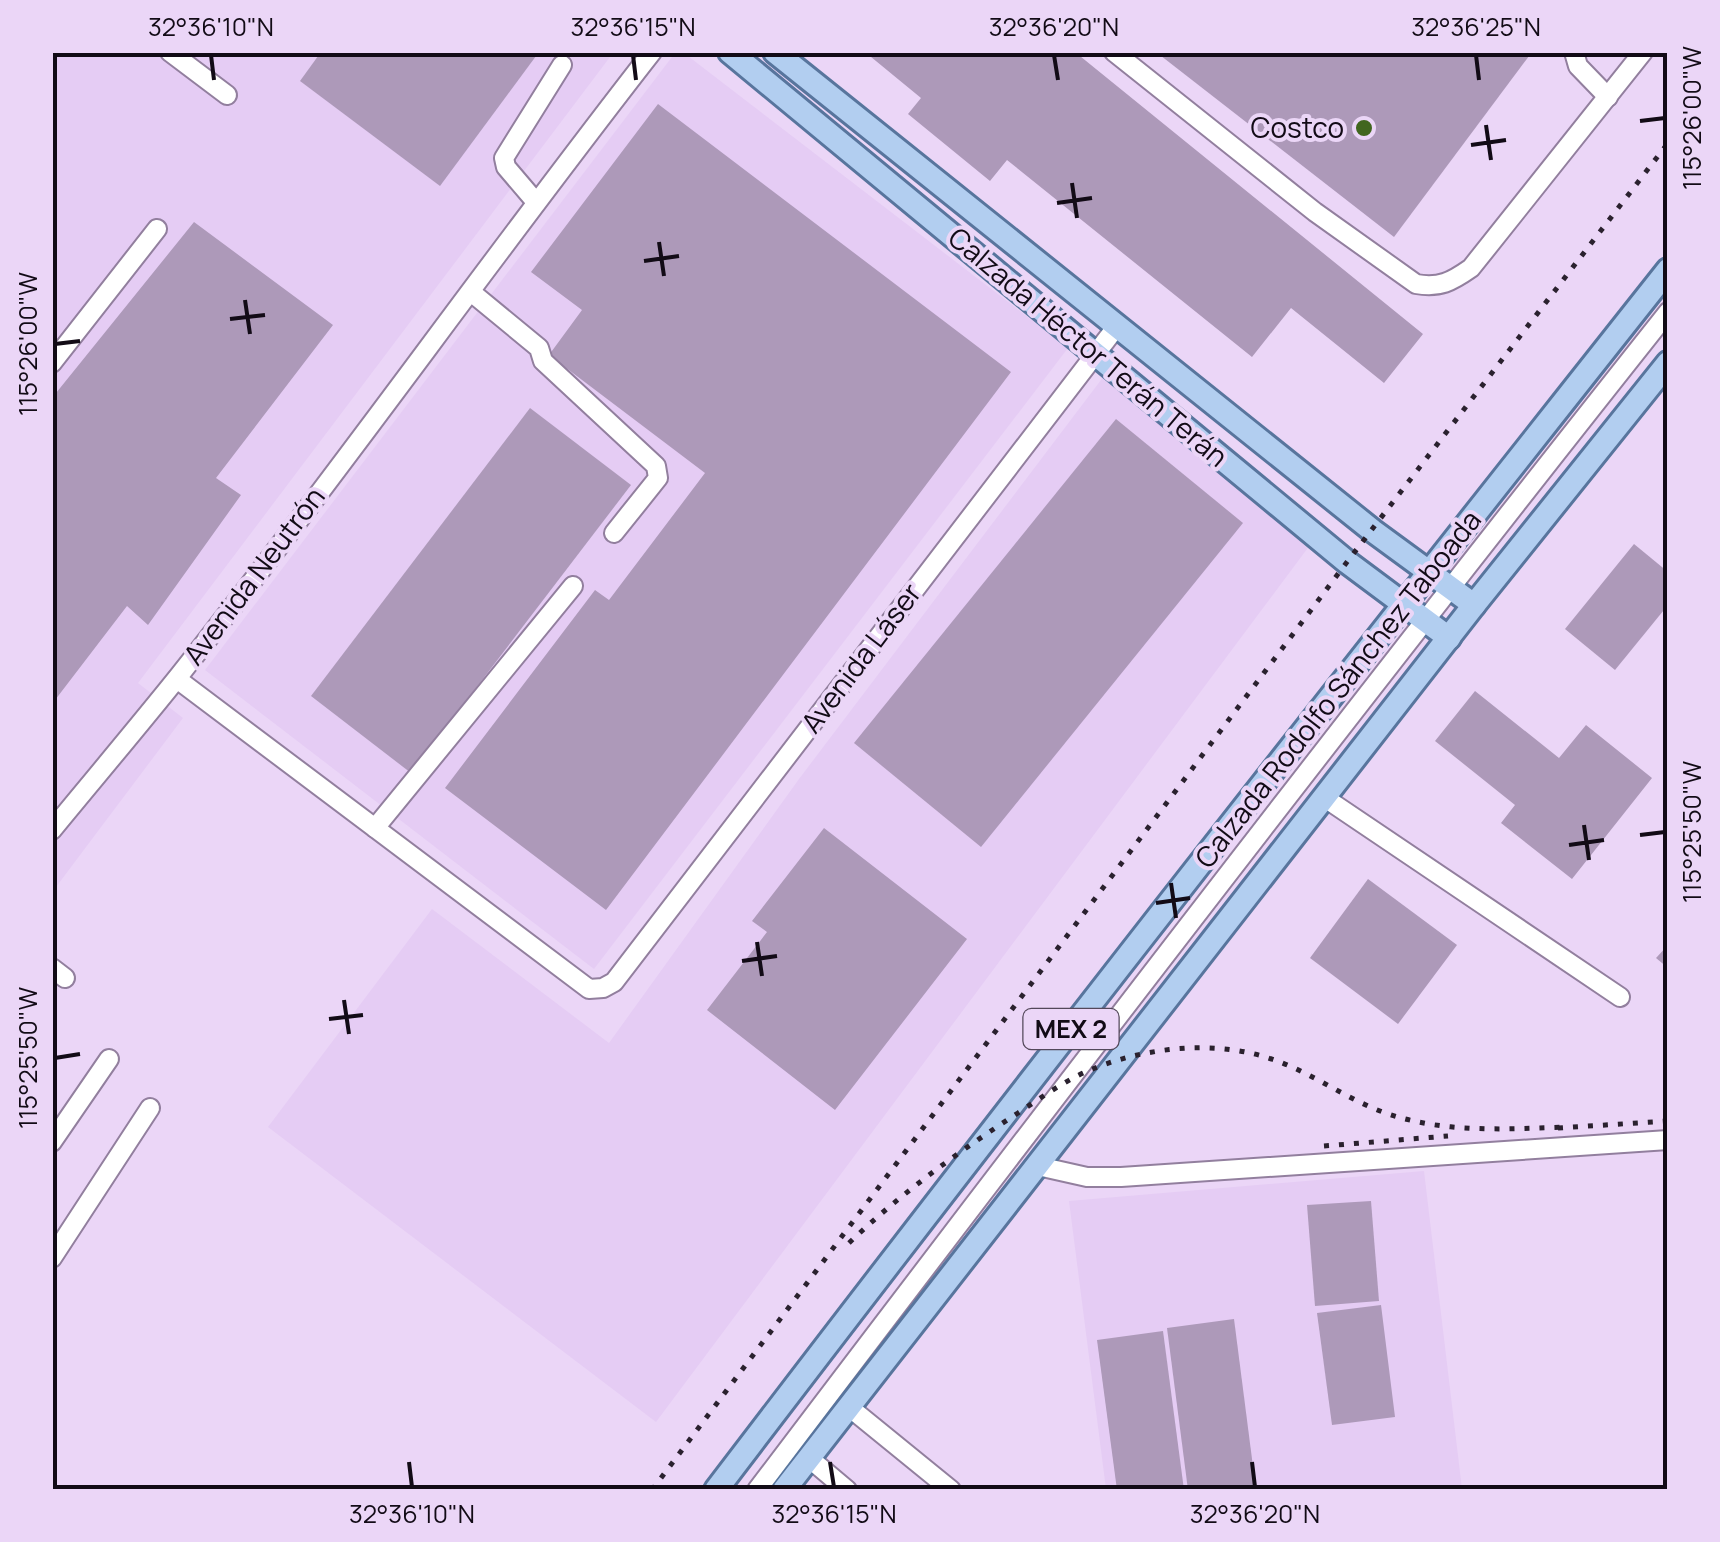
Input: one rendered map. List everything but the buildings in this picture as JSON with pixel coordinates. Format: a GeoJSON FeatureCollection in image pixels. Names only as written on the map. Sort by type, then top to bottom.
{"type":"FeatureCollection","features":[{"type":"Feature","properties":{"kind":"main road","name":"Calzada Héctor Terán Terán"},"geometry":{"type":"LineString","coordinates":[[730,52],[1347,562],[1449,638]]}},
{"type":"Feature","properties":{"kind":"main road","name":"Calzada Héctor Terán Terán"},"geometry":{"type":"LineString","coordinates":[[775,52],[1372,530],[1474,605]]}},
{"type":"Feature","properties":{"kind":"main road","name":"Calzada Rodolfo Sánchez Taboada"},"geometry":{"type":"LineString","coordinates":[[716,1490],[1403,602],[1668,270]]}},
{"type":"Feature","properties":{"kind":"main road","name":"Calzada Rodolfo Sánchez Taboada"},"geometry":{"type":"LineString","coordinates":[[784,1490],[1474,605],[1668,363]]}},
{"type":"Feature","properties":{"kind":"lane"},"geometry":{"type":"LineString","coordinates":[[170,52],[227,95]]}},
{"type":"Feature","properties":{"kind":"lane"},"geometry":{"type":"LineString","coordinates":[[1114,52],[1315,212],[1416,284],[1434,287],[1450,283],[1471,268],[1644,52]]}},
{"type":"Feature","properties":{"kind":"lane"},"geometry":{"type":"LineString","coordinates":[[1574,52],[1578,66],[1608,98]]}},
{"type":"Feature","properties":{"kind":"lane","name":"Avenida Neutrón"},"geometry":{"type":"LineString","coordinates":[[603,988],[589,989],[176,679],[648,54]]}},
{"type":"Feature","properties":{"kind":"lane"},"geometry":{"type":"LineString","coordinates":[[535,202],[506,167],[504,158],[562,64]]}},
{"type":"Feature","properties":{"kind":"lane"},"geometry":{"type":"LineString","coordinates":[[52,364],[156,229]]}},
{"type":"Feature","properties":{"kind":"lane"},"geometry":{"type":"LineString","coordinates":[[471,292],[539,348],[543,361],[656,466],[658,478],[614,533]]}},
{"type":"Feature","properties":{"kind":"lane"},"geometry":{"type":"LineString","coordinates":[[756,1490],[1450,586],[1668,312]]}},
{"type":"Feature","properties":{"kind":"lane","name":"Avenida Láser"},"geometry":{"type":"LineString","coordinates":[[603,988],[614,982],[1117,326]]}},
{"type":"Feature","properties":{"kind":"lane"},"geometry":{"type":"LineString","coordinates":[[375,828],[574,586]]}},
{"type":"Feature","properties":{"kind":"lane"},"geometry":{"type":"LineString","coordinates":[[52,830],[176,679]]}},
{"type":"Feature","properties":{"kind":"lane"},"geometry":{"type":"LineString","coordinates":[[1325,798],[1620,997]]}},
{"type":"Feature","properties":{"kind":"lane"},"geometry":{"type":"LineString","coordinates":[[52,1142],[109,1059]]}},
{"type":"Feature","properties":{"kind":"lane"},"geometry":{"type":"LineString","coordinates":[[52,1258],[150,1108]]}},
{"type":"Feature","properties":{"kind":"lane"},"geometry":{"type":"LineString","coordinates":[[1038,1166],[1087,1177],[1121,1177],[1668,1140]]}},
{"type":"Feature","properties":{"kind":"lane"},"geometry":{"type":"LineString","coordinates":[[849,1407],[951,1490]]}},
{"type":"Feature","properties":{"kind":"lane"},"geometry":{"type":"LineString","coordinates":[[809,1458],[847,1490]]}},
{"type":"Feature","properties":{"kind":"shaded area"},"geometry":{"type":"Polygon","coordinates":[[[53,53],[613,53],[138,683],[183,718],[53,891],[53,53]]]}},
{"type":"Feature","properties":{"kind":"shaded area"},"geometry":{"type":"Polygon","coordinates":[[[675,53],[684,53],[1068,348],[594,969],[205,670],[675,53]]]}},
{"type":"Feature","properties":{"kind":"shaded area"},"geometry":{"type":"Polygon","coordinates":[[[1104,376],[1310,545],[656,1422],[268,1127],[432,909],[609,1043],[799,779],[1104,376]]]}},
{"type":"Feature","properties":{"kind":"shaded area"},"geometry":{"type":"Polygon","coordinates":[[[1424,1171],[1462,1489],[1106,1489],[1069,1201],[1424,1171]]]}},
{"type":"Feature","properties":{"kind":"railway"},"geometry":{"type":"LineString","coordinates":[[652,1490],[1347,562],[1668,143]]}},
{"type":"Feature","properties":{"kind":"railway"},"geometry":{"type":"LineString","coordinates":[[849,1243],[930,1174],[1050,1092],[1106,1064],[1154,1052],[1205,1048],[1254,1054],[1290,1066],[1380,1111],[1426,1123],[1473,1128],[1568,1127]]}},
{"type":"Feature","properties":{"kind":"railway"},"geometry":{"type":"LineString","coordinates":[[1558,1128],[1668,1121]]}},
{"type":"Feature","properties":{"kind":"railway"},"geometry":{"type":"LineString","coordinates":[[1324,1146],[1448,1136]]}},
{"type":"Feature","properties":{"kind":"place","name":"Costco"},"geometry":{"type":"Point","coordinates":[1364,128]}}]}
